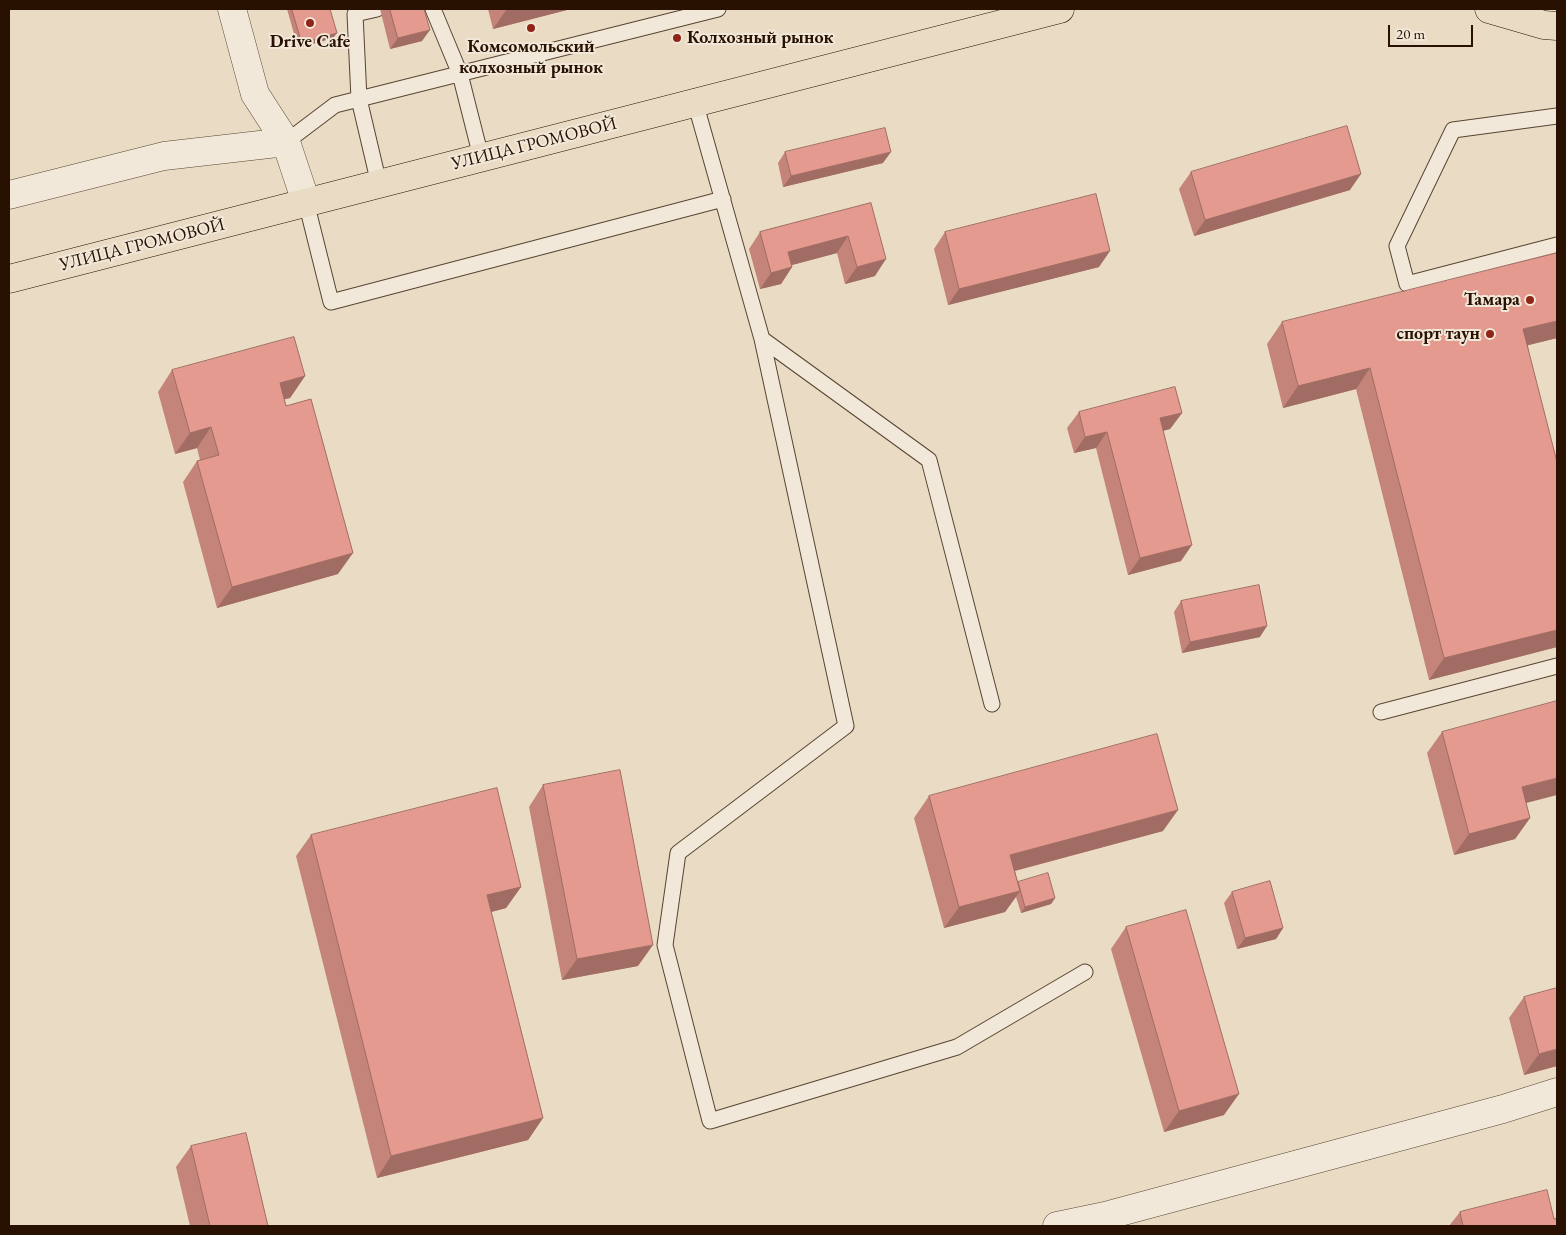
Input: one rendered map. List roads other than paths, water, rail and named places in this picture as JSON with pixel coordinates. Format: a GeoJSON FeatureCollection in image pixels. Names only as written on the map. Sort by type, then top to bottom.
{"type":"FeatureCollection","features":[{"type":"Feature","properties":{"kind":"main road","name":"УЛИЦА ГРОМОВОЙ"},"geometry":{"type":"LineString","coordinates":[[9,279],[1060,9]]}},
{"type":"Feature","properties":{"kind":"main road"},"geometry":{"type":"LineString","coordinates":[[1489,9],[1544,25],[1557,26]]}},
{"type":"Feature","properties":{"kind":"street"},"geometry":{"type":"LineString","coordinates":[[232,9],[255,94],[286,142],[306,202]]}},
{"type":"Feature","properties":{"kind":"street"},"geometry":{"type":"LineString","coordinates":[[9,195],[164,156],[286,142]]}},
{"type":"Feature","properties":{"kind":"street"},"geometry":{"type":"LineString","coordinates":[[1057,1226],[1104,1216],[1276,1170],[1503,1109],[1557,1092]]}},
{"type":"Feature","properties":{"kind":"lane"},"geometry":{"type":"LineString","coordinates":[[377,9],[355,14],[359,99],[380,184]]}},
{"type":"Feature","properties":{"kind":"lane"},"geometry":{"type":"LineString","coordinates":[[433,9],[460,74],[481,157]]}},
{"type":"Feature","properties":{"kind":"lane"},"geometry":{"type":"LineString","coordinates":[[286,142],[335,105],[718,9]]}},
{"type":"Feature","properties":{"kind":"lane"},"geometry":{"type":"LineString","coordinates":[[695,102],[762,338],[846,726],[678,853],[666,945],[710,1121],[957,1047],[1085,972]]}},
{"type":"Feature","properties":{"kind":"lane"},"geometry":{"type":"LineString","coordinates":[[1557,116],[1453,130],[1397,246],[1407,284],[1557,245]]}},
{"type":"Feature","properties":{"kind":"lane"},"geometry":{"type":"LineString","coordinates":[[306,202],[331,302],[723,199]]}},
{"type":"Feature","properties":{"kind":"lane"},"geometry":{"type":"LineString","coordinates":[[762,338],[929,460],[992,704]]}},
{"type":"Feature","properties":{"kind":"lane"},"geometry":{"type":"LineString","coordinates":[[1381,712],[1557,666]]}},
{"type":"Feature","properties":{"kind":"place","name":"Drive Cafe"},"geometry":{"type":"Point","coordinates":[310,23]}},
{"type":"Feature","properties":{"kind":"place","name":"Комсомольский колхозный рынок"},"geometry":{"type":"Point","coordinates":[531,28]}},
{"type":"Feature","properties":{"kind":"place","name":"Колхозный рынок"},"geometry":{"type":"Point","coordinates":[677,38]}},
{"type":"Feature","properties":{"kind":"place","name":"Тамара"},"geometry":{"type":"Point","coordinates":[1530,300]}},
{"type":"Feature","properties":{"kind":"place","name":"спорт таун"},"geometry":{"type":"Point","coordinates":[1490,334]}}]}
